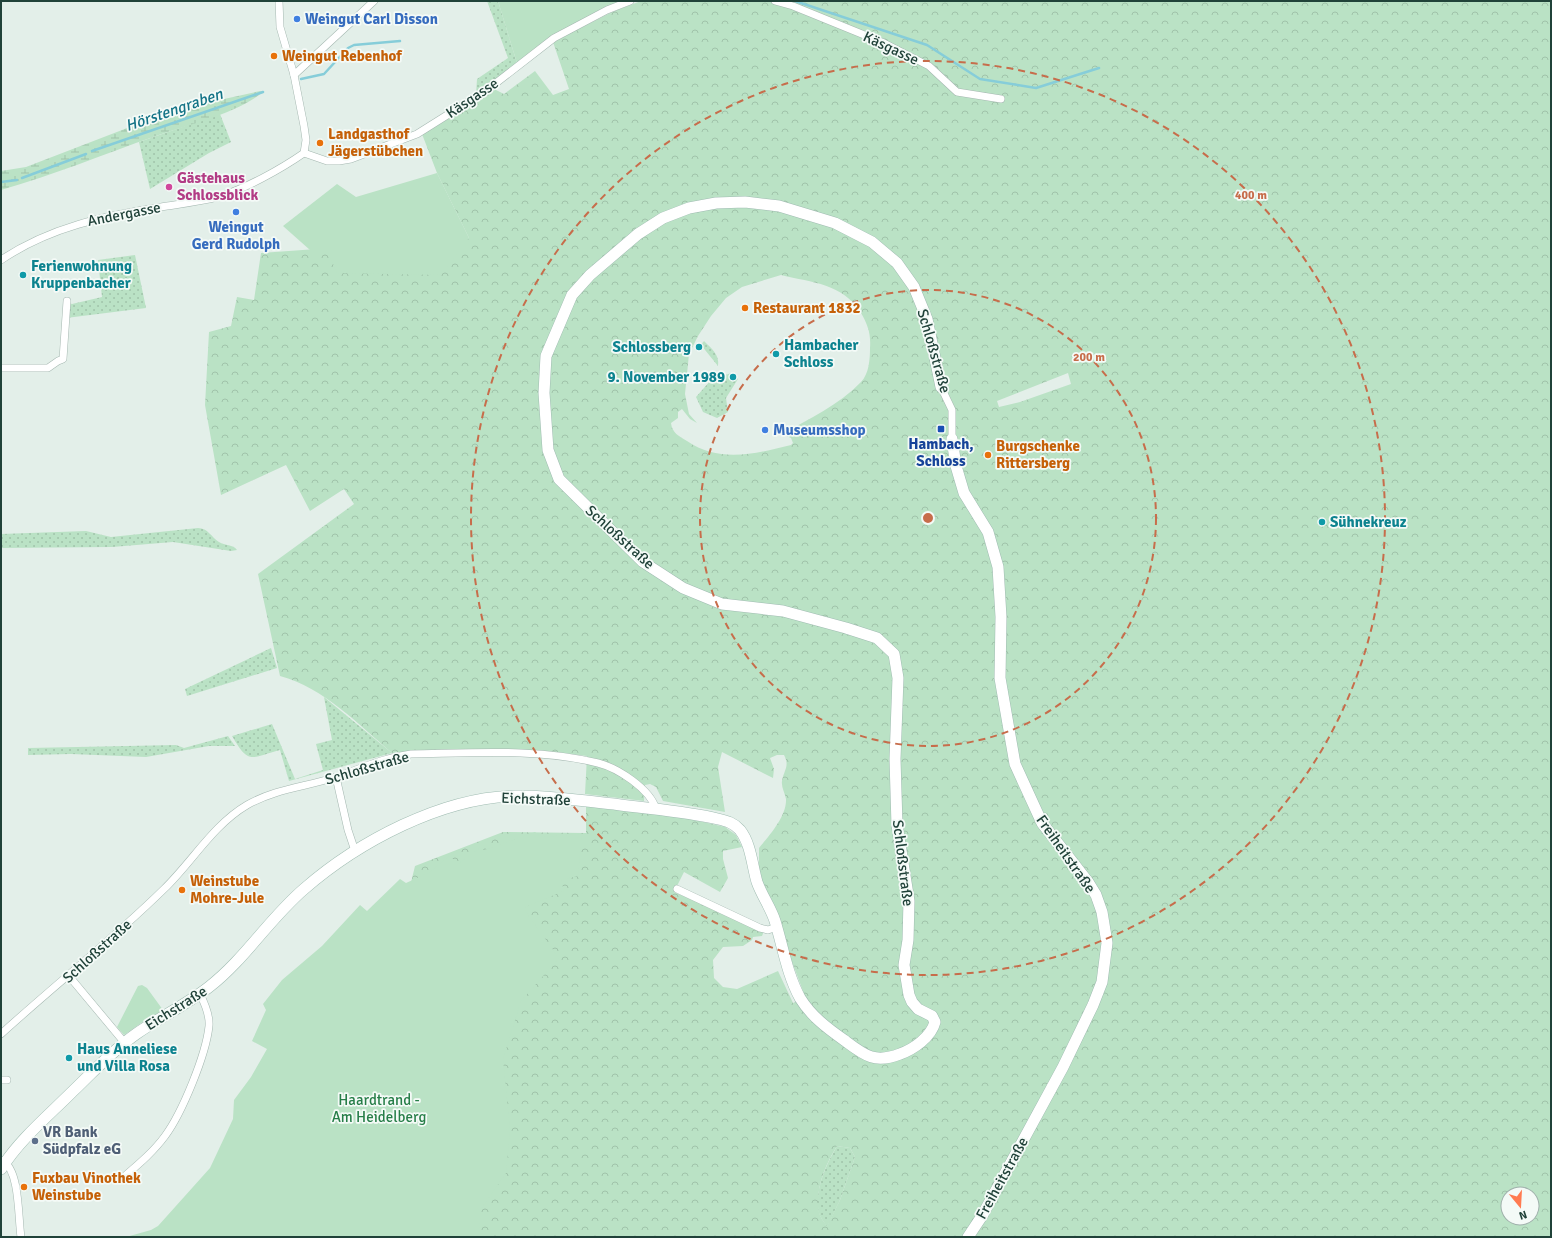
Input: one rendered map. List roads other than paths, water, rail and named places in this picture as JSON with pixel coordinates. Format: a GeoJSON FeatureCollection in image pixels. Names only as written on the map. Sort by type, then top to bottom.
{"type":"FeatureCollection","features":[{"type":"Feature","properties":{"kind":"street"},"geometry":{"type":"LineString","coordinates":[[279,1],[280,27],[294,75],[306,140],[304,153]]}},
{"type":"Feature","properties":{"kind":"street"},"geometry":{"type":"LineString","coordinates":[[294,75],[374,1]]}},
{"type":"Feature","properties":{"kind":"street","name":"Käsgasse"},"geometry":{"type":"LineString","coordinates":[[304,153],[327,161],[339,162],[351,159],[416,134],[487,90],[554,38],[607,10],[630,1]]}},
{"type":"Feature","properties":{"kind":"street","name":"Käsgasse"},"geometry":{"type":"LineString","coordinates":[[774,1],[793,6],[884,43],[928,66],[957,92],[1001,99]]}},
{"type":"Feature","properties":{"kind":"street","name":"Andergasse"},"geometry":{"type":"LineString","coordinates":[[1,260],[42,236],[72,225],[132,212],[220,197],[278,169],[304,153]]}},
{"type":"Feature","properties":{"kind":"street","name":"Schloßstraße"},"geometry":{"type":"LineString","coordinates":[[1,1034],[105,945],[174,879],[209,838],[245,806],[269,794],[291,787],[336,777],[365,765],[411,754],[536,754],[599,763],[637,784],[648,795],[656,809],[720,819],[733,823],[739,828],[747,844],[757,882],[777,927],[780,945],[798,994],[806,1007],[827,1029],[860,1052],[876,1059],[894,1056],[911,1049],[934,1027],[935,1022],[932,1016],[918,1009],[912,1002],[909,995],[904,965],[908,940],[909,901],[897,825],[895,759],[898,678],[894,654],[877,638],[846,628],[783,611],[722,604],[684,588],[643,562],[567,489],[555,472],[548,450],[545,422],[544,393],[546,356],[572,295],[590,275],[638,234],[662,218],[689,208],[716,203],[745,202],[779,206],[835,223],[872,242],[897,264],[914,287],[927,318],[941,387],[952,410],[952,426]]}},
{"type":"Feature","properties":{"kind":"street"},"geometry":{"type":"LineString","coordinates":[[1,368],[48,368],[63,359],[67,301]]}},
{"type":"Feature","properties":{"kind":"street","name":"Freiheitstraße"},"geometry":{"type":"LineString","coordinates":[[952,426],[952,439],[956,466],[964,493],[988,532],[998,567],[1001,617],[1000,678],[1015,764],[1042,823],[1088,882],[1096,895],[1102,912],[1106,943],[1102,982],[1093,1005],[1063,1067],[982,1216],[968,1237]]}},
{"type":"Feature","properties":{"kind":"street"},"geometry":{"type":"LineString","coordinates":[[336,777],[348,830],[355,851]]}},
{"type":"Feature","properties":{"kind":"street","name":"Eichstraße"},"geometry":{"type":"LineString","coordinates":[[2,1164],[28,1136],[124,1042],[200,994],[235,964],[302,891],[355,851],[411,822],[438,811],[492,798],[541,796],[656,809]]}},
{"type":"Feature","properties":{"kind":"street"},"geometry":{"type":"LineString","coordinates":[[677,889],[760,928],[768,930],[777,927]]}},
{"type":"Feature","properties":{"kind":"street"},"geometry":{"type":"LineString","coordinates":[[69,976],[124,1042]]}},
{"type":"Feature","properties":{"kind":"street"},"geometry":{"type":"LineString","coordinates":[[126,1176],[149,1154],[166,1134],[192,1080],[200,1058],[208,1027],[206,1007],[200,994]]}},
{"type":"Feature","properties":{"kind":"street"},"geometry":{"type":"LineString","coordinates":[[2,1164],[9,1165],[14,1179],[21,1237]]}},
{"type":"Feature","properties":{"kind":"waterway","name":"Hörstengraben"},"geometry":{"type":"LineString","coordinates":[[795,1],[927,45],[980,79],[1036,88],[1099,68]]}},
{"type":"Feature","properties":{"kind":"waterway","name":"Hörstengraben"},"geometry":{"type":"LineString","coordinates":[[301,79],[324,74],[348,48],[354,45],[400,41]]}},
{"type":"Feature","properties":{"kind":"waterway","name":"Hörstengraben"},"geometry":{"type":"LineString","coordinates":[[92,151],[263,92]]}},
{"type":"Feature","properties":{"kind":"waterway","name":"Hörstengraben"},"geometry":{"type":"LineString","coordinates":[[22,178],[86,154]]}},
{"type":"Feature","properties":{"kind":"waterway","name":"Hörstengraben"},"geometry":{"type":"LineString","coordinates":[[1,182],[17,180]]}},
{"type":"Feature","properties":{"kind":"place","name":"Weingut Carl Disson"},"geometry":{"type":"Point","coordinates":[297,19]}},
{"type":"Feature","properties":{"kind":"place","name":"Weingut Rebenhof"},"geometry":{"type":"Point","coordinates":[274,56]}},
{"type":"Feature","properties":{"kind":"place","name":"Landgasthof Jägerstübchen"},"geometry":{"type":"Point","coordinates":[320,143]}},
{"type":"Feature","properties":{"kind":"place","name":"Gästehaus Schlossblick"},"geometry":{"type":"Point","coordinates":[169,187]}},
{"type":"Feature","properties":{"kind":"place","name":"Weingut Gerd Rudolph"},"geometry":{"type":"Point","coordinates":[236,212]}},
{"type":"Feature","properties":{"kind":"place","name":"Ferienwohnung Kruppenbacher"},"geometry":{"type":"Point","coordinates":[23,275]}},
{"type":"Feature","properties":{"kind":"place","name":"Restaurant 1832"},"geometry":{"type":"Point","coordinates":[745,308]}},
{"type":"Feature","properties":{"kind":"place","name":"Schlossberg"},"geometry":{"type":"Point","coordinates":[699,347]}},
{"type":"Feature","properties":{"kind":"place","name":"Hambacher Schloss"},"geometry":{"type":"Point","coordinates":[776,354]}},
{"type":"Feature","properties":{"kind":"place","name":"9. November 1989"},"geometry":{"type":"Point","coordinates":[733,377]}},
{"type":"Feature","properties":{"kind":"place","name":"Hambach, Schloss"},"geometry":{"type":"Point","coordinates":[941,429]}},
{"type":"Feature","properties":{"kind":"place","name":"Museumsshop"},"geometry":{"type":"Point","coordinates":[765,430]}},
{"type":"Feature","properties":{"kind":"place","name":"Burgschenke Rittersberg"},"geometry":{"type":"Point","coordinates":[988,455]}},
{"type":"Feature","properties":{"kind":"place","name":"Sühnekreuz"},"geometry":{"type":"Point","coordinates":[1322,522]}},
{"type":"Feature","properties":{"kind":"place","name":"Weinstube Mohre-Jule"},"geometry":{"type":"Point","coordinates":[182,890]}},
{"type":"Feature","properties":{"kind":"place","name":"Haus Anneliese und Villa Rosa"},"geometry":{"type":"Point","coordinates":[69,1058]}},
{"type":"Feature","properties":{"kind":"place","name":"VR Bank Südpfalz eG"},"geometry":{"type":"Point","coordinates":[35,1141]}},
{"type":"Feature","properties":{"kind":"place","name":"Fuxbau Vinothek Weinstube"},"geometry":{"type":"Point","coordinates":[24,1187]}},
{"type":"Feature","properties":{"kind":"park label","name":"Haardtrand - Am Heidelberg"},"geometry":{"type":"Point","coordinates":[379,1108]}}]}
